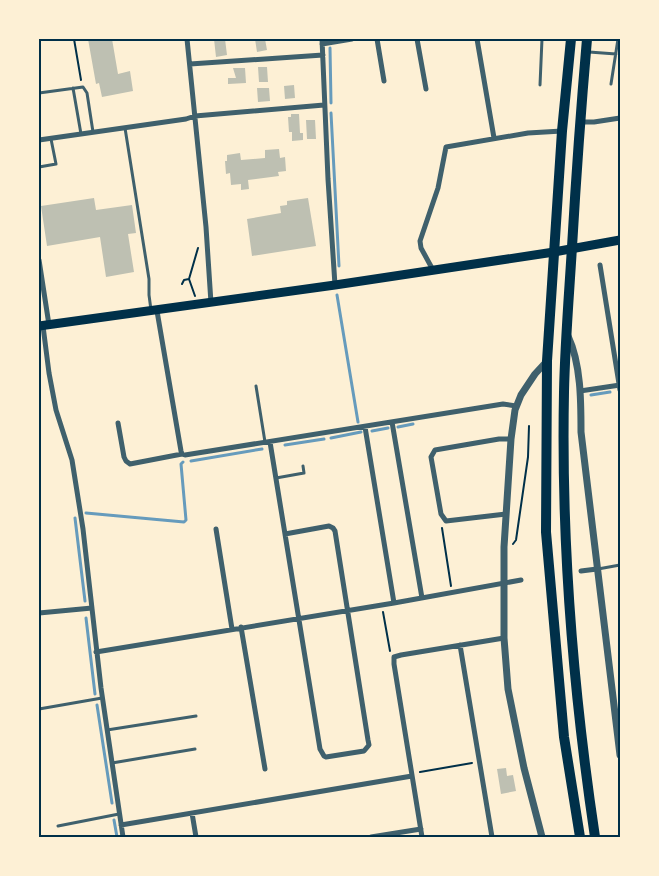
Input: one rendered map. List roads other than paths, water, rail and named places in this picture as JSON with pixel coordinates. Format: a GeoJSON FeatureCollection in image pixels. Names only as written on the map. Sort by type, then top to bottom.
{"type":"FeatureCollection","features":[{"type":"Feature","properties":{"kind":"highway"},"geometry":{"type":"LineString","coordinates":[[571,39],[562,131],[547,361],[546,532],[564,737],[580,837]]}},
{"type":"Feature","properties":{"kind":"highway"},"geometry":{"type":"LineString","coordinates":[[587,39],[579,122],[566,331],[564,433],[567,564],[574,666],[586,778],[595,837]]}},
{"type":"Feature","properties":{"kind":"main road"},"geometry":{"type":"LineString","coordinates":[[44,326],[335,285],[554,252],[620,240]]}},
{"type":"Feature","properties":{"kind":"street"},"geometry":{"type":"LineString","coordinates":[[187,39],[208,245],[211,303]]}},
{"type":"Feature","properties":{"kind":"street"},"geometry":{"type":"LineString","coordinates":[[335,285],[322,41],[352,39]]}},
{"type":"Feature","properties":{"kind":"street"},"geometry":{"type":"LineString","coordinates":[[377,39],[384,81]]}},
{"type":"Feature","properties":{"kind":"street"},"geometry":{"type":"LineString","coordinates":[[417,39],[426,89]]}},
{"type":"Feature","properties":{"kind":"street"},"geometry":{"type":"LineString","coordinates":[[477,39],[494,138]]}},
{"type":"Feature","properties":{"kind":"street"},"geometry":{"type":"LineString","coordinates":[[190,64],[323,55]]}},
{"type":"Feature","properties":{"kind":"street"},"geometry":{"type":"LineString","coordinates":[[39,140],[186,120],[195,116],[324,105]]}},
{"type":"Feature","properties":{"kind":"street"},"geometry":{"type":"LineString","coordinates":[[579,122],[620,118]]}},
{"type":"Feature","properties":{"kind":"street"},"geometry":{"type":"LineString","coordinates":[[433,270],[421,248],[420,241],[438,188],[446,147],[542,131],[562,131]]}},
{"type":"Feature","properties":{"kind":"street"},"geometry":{"type":"LineString","coordinates":[[39,260],[49,373],[56,410],[72,460],[83,529],[102,698],[123,837]]}},
{"type":"Feature","properties":{"kind":"street"},"geometry":{"type":"LineString","coordinates":[[580,391],[620,388],[600,265]]}},
{"type":"Feature","properties":{"kind":"street"},"geometry":{"type":"LineString","coordinates":[[154,311],[182,454]]}},
{"type":"Feature","properties":{"kind":"street"},"geometry":{"type":"LineString","coordinates":[[566,331],[573,349],[580,391],[581,432],[620,755]]}},
{"type":"Feature","properties":{"kind":"street"},"geometry":{"type":"LineString","coordinates":[[542,837],[514,724],[508,689],[504,638],[504,547],[511,439],[516,406],[535,374],[547,361]]}},
{"type":"Feature","properties":{"kind":"street"},"geometry":{"type":"LineString","coordinates":[[118,424],[124,457],[130,464],[182,454],[190,455],[268,443],[503,404],[516,406]]}},
{"type":"Feature","properties":{"kind":"street"},"geometry":{"type":"LineString","coordinates":[[392,422],[422,598]]}},
{"type":"Feature","properties":{"kind":"street"},"geometry":{"type":"LineString","coordinates":[[365,427],[394,603]]}},
{"type":"Feature","properties":{"kind":"street"},"geometry":{"type":"LineString","coordinates":[[506,514],[446,521],[441,514],[431,457],[435,450],[499,439],[511,439]]}},
{"type":"Feature","properties":{"kind":"street"},"geometry":{"type":"LineString","coordinates":[[268,443],[276,478],[285,534],[299,618],[322,753],[326,757],[364,751],[369,744],[333,528],[329,526],[285,534]]}},
{"type":"Feature","properties":{"kind":"street"},"geometry":{"type":"LineString","coordinates":[[216,529],[232,629]]}},
{"type":"Feature","properties":{"kind":"street"},"geometry":{"type":"LineString","coordinates":[[582,571],[597,569]]}},
{"type":"Feature","properties":{"kind":"street"},"geometry":{"type":"LineString","coordinates":[[96,652],[521,580]]}},
{"type":"Feature","properties":{"kind":"street"},"geometry":{"type":"LineString","coordinates":[[39,613],[92,608]]}},
{"type":"Feature","properties":{"kind":"street"},"geometry":{"type":"LineString","coordinates":[[241,628],[265,769]]}},
{"type":"Feature","properties":{"kind":"street"},"geometry":{"type":"LineString","coordinates":[[422,837],[414,774],[394,657],[401,654],[504,638]]}},
{"type":"Feature","properties":{"kind":"street"},"geometry":{"type":"LineString","coordinates":[[460,645],[492,837]]}},
{"type":"Feature","properties":{"kind":"street"},"geometry":{"type":"LineString","coordinates":[[122,825],[414,774]]}},
{"type":"Feature","properties":{"kind":"street"},"geometry":{"type":"LineString","coordinates":[[192,813],[196,837]]}},
{"type":"Feature","properties":{"kind":"street"},"geometry":{"type":"LineString","coordinates":[[371,837],[421,829]]}},
{"type":"Feature","properties":{"kind":"lane"},"geometry":{"type":"LineString","coordinates":[[540,85],[542,39]]}},
{"type":"Feature","properties":{"kind":"lane"},"geometry":{"type":"LineString","coordinates":[[611,84],[618,39]]}},
{"type":"Feature","properties":{"kind":"lane"},"geometry":{"type":"LineString","coordinates":[[586,52],[616,54]]}},
{"type":"Feature","properties":{"kind":"lane"},"geometry":{"type":"LineString","coordinates":[[39,94],[83,87],[87,93],[93,132]]}},
{"type":"Feature","properties":{"kind":"lane"},"geometry":{"type":"LineString","coordinates":[[73,88],[81,134]]}},
{"type":"Feature","properties":{"kind":"lane"},"geometry":{"type":"LineString","coordinates":[[125,128],[149,279],[149,295],[154,311]]}},
{"type":"Feature","properties":{"kind":"lane"},"geometry":{"type":"LineString","coordinates":[[39,167],[56,164],[52,139]]}},
{"type":"Feature","properties":{"kind":"lane"},"geometry":{"type":"LineString","coordinates":[[256,386],[268,443]]}},
{"type":"Feature","properties":{"kind":"lane"},"geometry":{"type":"LineString","coordinates":[[276,478],[304,473],[303,466]]}},
{"type":"Feature","properties":{"kind":"lane"},"geometry":{"type":"LineString","coordinates":[[597,569],[620,565]]}},
{"type":"Feature","properties":{"kind":"lane"},"geometry":{"type":"LineString","coordinates":[[39,708],[102,698]]}},
{"type":"Feature","properties":{"kind":"lane"},"geometry":{"type":"LineString","coordinates":[[107,730],[196,716]]}},
{"type":"Feature","properties":{"kind":"lane"},"geometry":{"type":"LineString","coordinates":[[112,763],[195,749]]}},
{"type":"Feature","properties":{"kind":"lane"},"geometry":{"type":"LineString","coordinates":[[58,826],[120,814]]}},
{"type":"Feature","properties":{"kind":"waterway"},"geometry":{"type":"LineString","coordinates":[[330,48],[331,103]]}},
{"type":"Feature","properties":{"kind":"waterway"},"geometry":{"type":"LineString","coordinates":[[331,113],[339,266]]}},
{"type":"Feature","properties":{"kind":"waterway"},"geometry":{"type":"LineString","coordinates":[[337,295],[358,422]]}},
{"type":"Feature","properties":{"kind":"waterway"},"geometry":{"type":"LineString","coordinates":[[591,395],[610,392]]}},
{"type":"Feature","properties":{"kind":"waterway"},"geometry":{"type":"LineString","coordinates":[[398,427],[413,424]]}},
{"type":"Feature","properties":{"kind":"waterway"},"geometry":{"type":"LineString","coordinates":[[372,431],[388,428]]}},
{"type":"Feature","properties":{"kind":"waterway"},"geometry":{"type":"LineString","coordinates":[[331,438],[361,432]]}},
{"type":"Feature","properties":{"kind":"waterway"},"geometry":{"type":"LineString","coordinates":[[285,445],[324,439]]}},
{"type":"Feature","properties":{"kind":"waterway"},"geometry":{"type":"LineString","coordinates":[[191,461],[262,449]]}},
{"type":"Feature","properties":{"kind":"waterway"},"geometry":{"type":"LineString","coordinates":[[86,513],[184,522],[186,520],[181,464],[183,462]]}},
{"type":"Feature","properties":{"kind":"waterway"},"geometry":{"type":"LineString","coordinates":[[75,518],[85,601]]}},
{"type":"Feature","properties":{"kind":"waterway"},"geometry":{"type":"LineString","coordinates":[[86,618],[95,694]]}},
{"type":"Feature","properties":{"kind":"waterway"},"geometry":{"type":"LineString","coordinates":[[97,705],[112,803]]}},
{"type":"Feature","properties":{"kind":"waterway"},"geometry":{"type":"LineString","coordinates":[[114,820],[117,837]]}}]}
